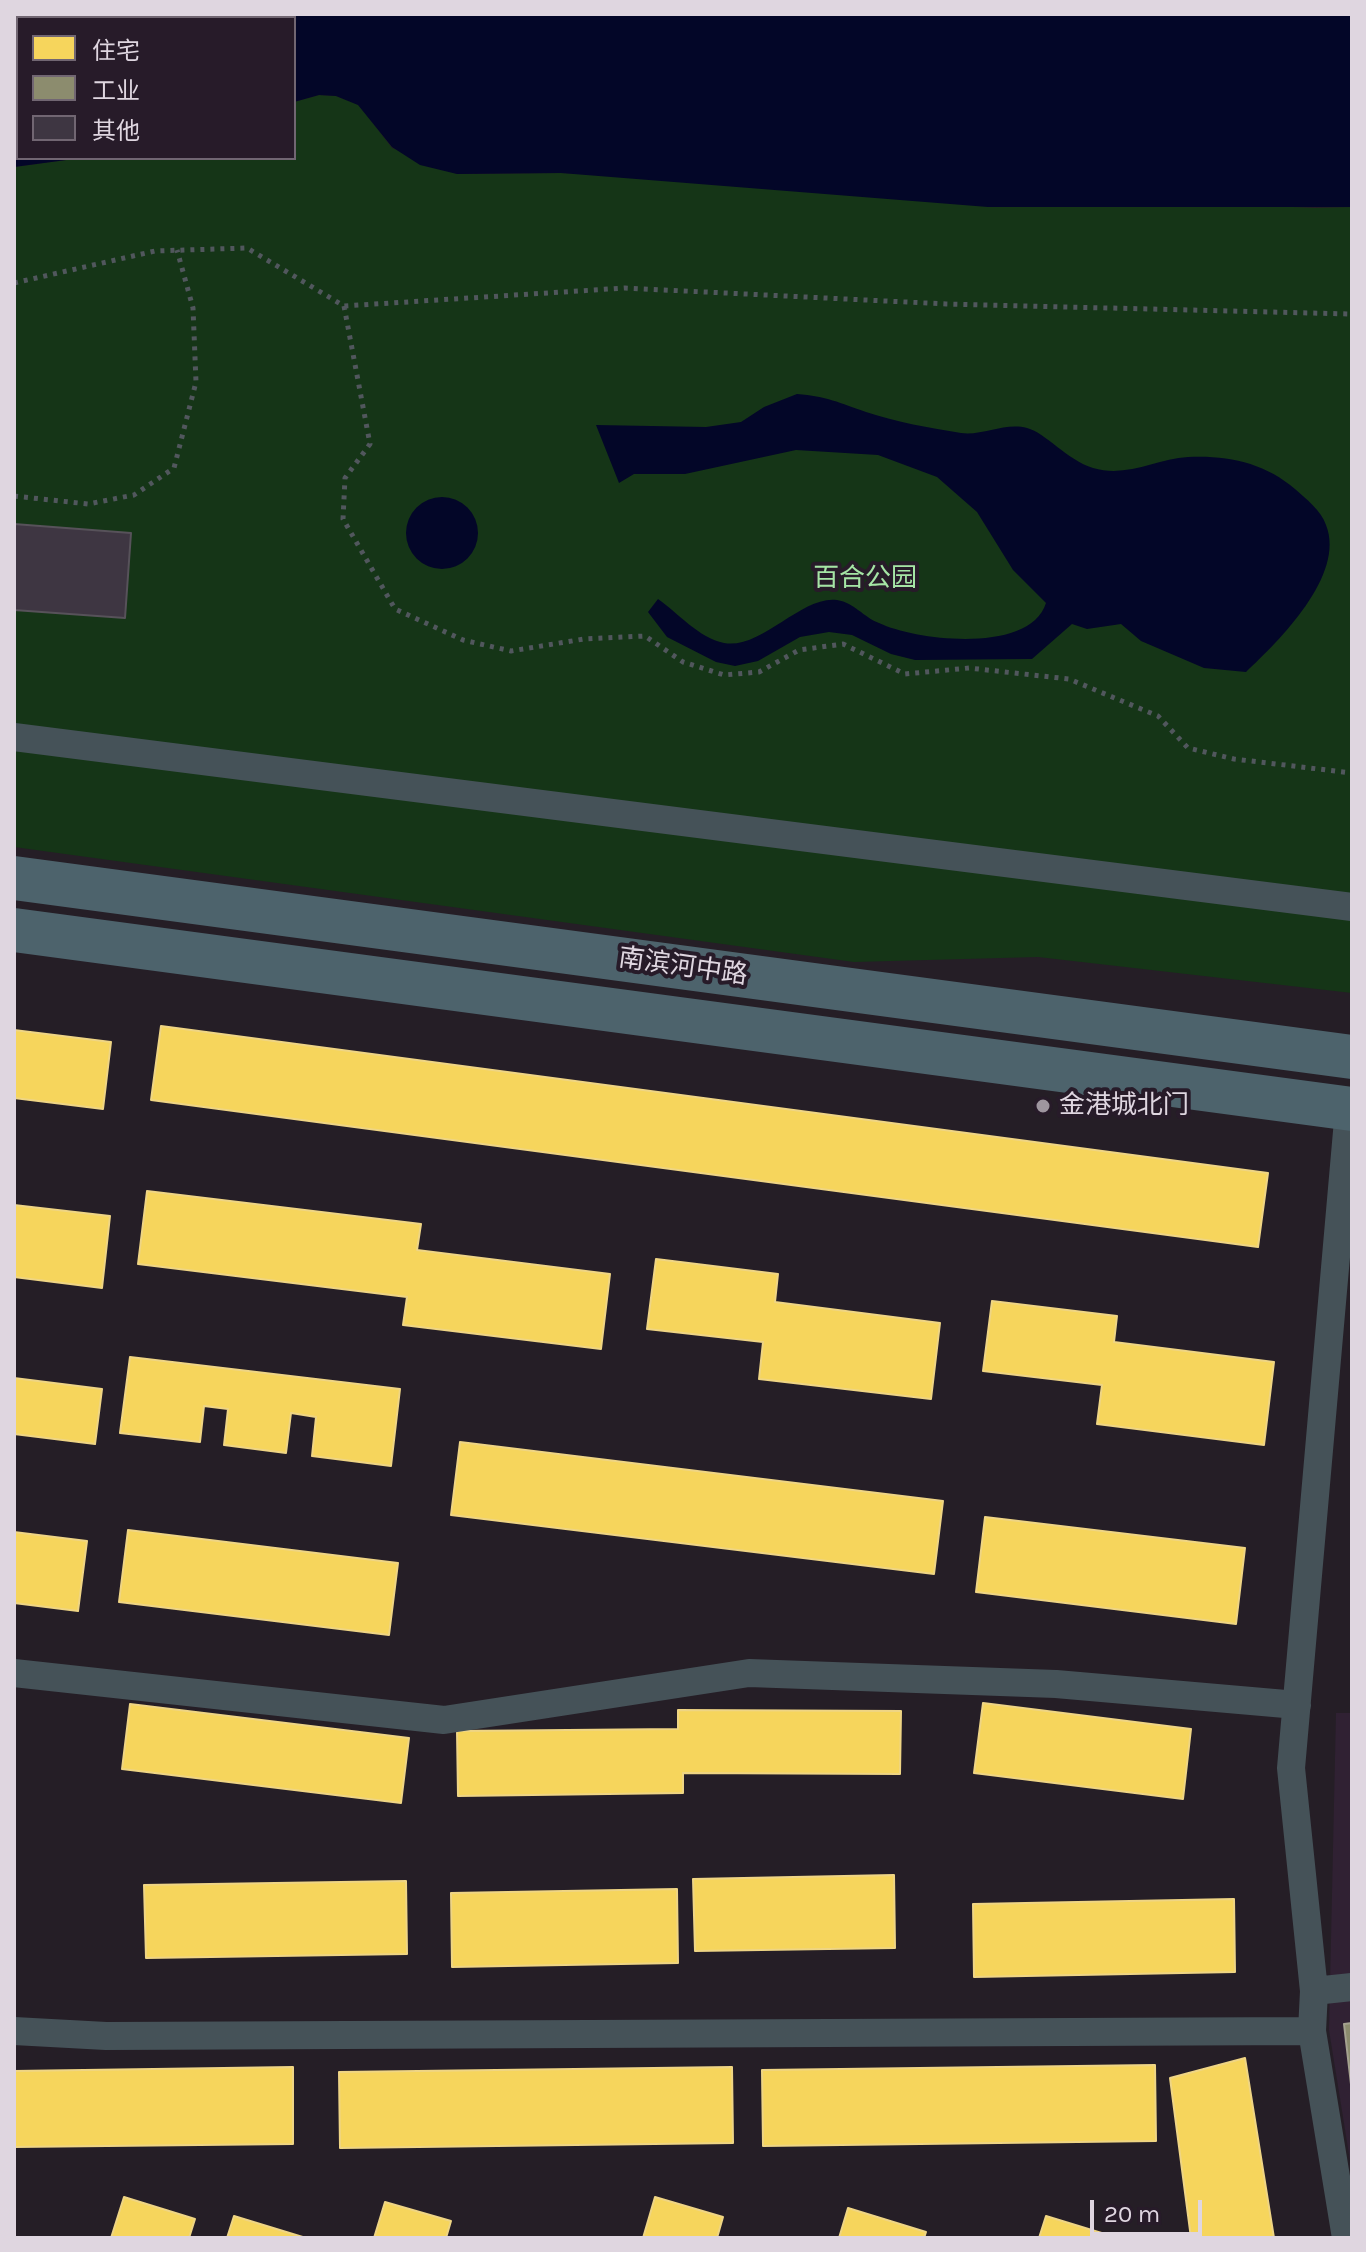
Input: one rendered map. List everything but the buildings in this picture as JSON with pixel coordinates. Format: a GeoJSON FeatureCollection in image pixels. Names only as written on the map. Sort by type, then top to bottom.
{"type":"FeatureCollection","features":[{"type":"Feature","properties":{"kind":"highway","name":"南滨河中路"},"geometry":{"type":"LineString","coordinates":[[14,878],[1352,1057]]}},
{"type":"Feature","properties":{"kind":"highway","name":"南滨河中路"},"geometry":{"type":"LineString","coordinates":[[14,930],[1351,1109]]}},
{"type":"Feature","properties":{"kind":"street"},"geometry":{"type":"LineString","coordinates":[[14,737],[1352,907]]}},
{"type":"Feature","properties":{"kind":"street"},"geometry":{"type":"LineString","coordinates":[[1346,2238],[1312,2031],[1314,1991],[1291,1768],[1351,1109]]}},
{"type":"Feature","properties":{"kind":"street"},"geometry":{"type":"LineString","coordinates":[[14,1673],[444,1720],[749,1673],[1056,1684],[1297,1705]]}},
{"type":"Feature","properties":{"kind":"street"},"geometry":{"type":"LineString","coordinates":[[1314,1991],[1352,1987]]}},
{"type":"Feature","properties":{"kind":"street"},"geometry":{"type":"LineString","coordinates":[[14,2031],[122,2036],[1312,2031]]}},
{"type":"Feature","properties":{"kind":"path"},"geometry":{"type":"LineString","coordinates":[[14,283],[155,251],[247,248],[344,306],[625,288],[946,304],[1352,314]]}},
{"type":"Feature","properties":{"kind":"path"},"geometry":{"type":"LineString","coordinates":[[14,496],[88,504],[134,495],[174,468],[196,382],[193,308],[177,250]]}},
{"type":"Feature","properties":{"kind":"path"},"geometry":{"type":"LineString","coordinates":[[344,306],[370,444],[345,478],[343,519],[395,609],[463,640],[511,651],[584,639],[645,636],[683,662],[724,675],[759,672],[799,650],[843,644],[905,674],[969,668],[1069,679],[1158,716],[1188,748],[1234,759],[1352,773]]}},
{"type":"Feature","properties":{"kind":"shaded area"},"geometry":{"type":"Polygon","coordinates":[[[1336,1713],[1352,1713],[1352,2173],[1329,2030],[1336,1713]]]}},
{"type":"Feature","properties":{"kind":"green space","name":"百合公园"},"geometry":{"type":"Polygon","coordinates":[[[319,95],[336,96],[359,105],[392,148],[457,174],[561,173],[1315,208],[1352,207],[1352,993],[1038,957],[854,962],[14,847],[14,167],[66,160],[296,160],[296,101],[319,95]]]}},
{"type":"Feature","properties":{"kind":"water"},"geometry":{"type":"Polygon","coordinates":[[[14,14],[1352,14],[1352,207],[988,207],[561,173],[457,174],[420,165],[392,147],[358,105],[336,96],[319,95],[296,101],[296,16],[16,16],[16,160],[66,160],[14,167],[14,14]]]}},
{"type":"Feature","properties":{"kind":"water"},"geometry":{"type":"Polygon","coordinates":[[[797,394],[825,398],[901,422],[961,433],[1027,428],[1083,464],[1106,470],[1118,471],[1188,457],[1245,462],[1283,480],[1317,510],[1326,525],[1330,544],[1327,565],[1306,606],[1246,672],[1204,668],[1141,641],[1121,624],[1087,629],[1072,624],[1032,659],[915,660],[891,654],[852,635],[829,632],[800,637],[758,661],[735,666],[716,662],[667,637],[648,612],[658,599],[697,631],[724,643],[752,639],[796,613],[824,601],[843,602],[873,620],[919,635],[971,639],[1018,630],[1036,619],[1046,603],[1013,570],[977,512],[937,477],[878,455],[796,450],[685,474],[634,474],[619,483],[596,425],[706,427],[741,422],[764,407],[797,394]]]}},
{"type":"Feature","properties":{"kind":"water"},"geometry":{"type":"Polygon","coordinates":[[[442,497],[462,503],[472,513],[478,533],[472,553],[462,563],[442,569],[422,563],[412,553],[406,533],[412,513],[422,503],[442,497]]]}},
{"type":"Feature","properties":{"kind":"place","name":"金港城北门"},"geometry":{"type":"Point","coordinates":[1043,1106]}}]}
